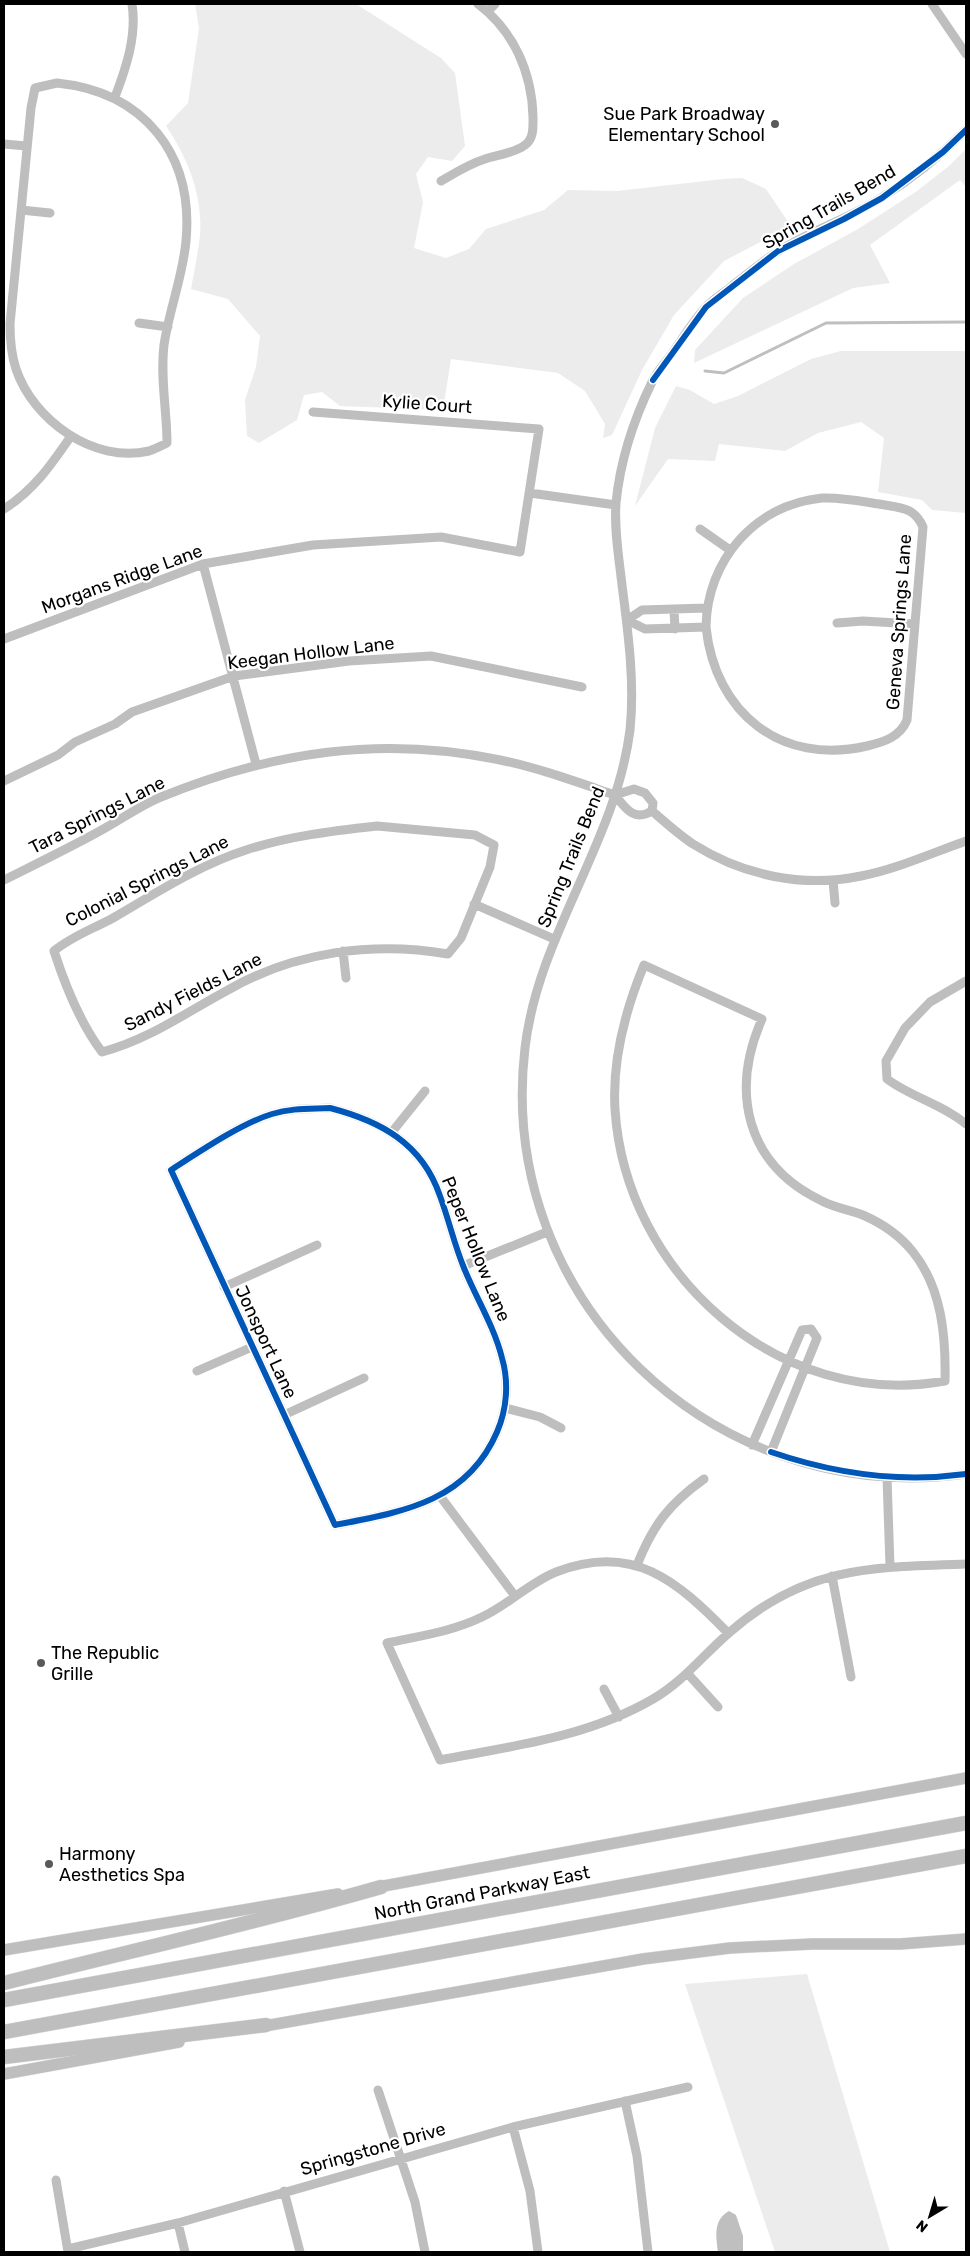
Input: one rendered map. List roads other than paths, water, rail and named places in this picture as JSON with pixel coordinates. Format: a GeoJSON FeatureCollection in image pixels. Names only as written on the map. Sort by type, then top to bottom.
{"type":"FeatureCollection","features":[{"type":"Feature","properties":{"kind":"highway","name":"North Grand Parkway East"},"geometry":{"type":"LineString","coordinates":[[4,2000],[966,1823]]}},
{"type":"Feature","properties":{"kind":"highway"},"geometry":{"type":"LineString","coordinates":[[4,2032],[966,1856]]}},
{"type":"Feature","properties":{"kind":"highway"},"geometry":{"type":"LineString","coordinates":[[4,1982],[282,1916],[381,1887]]}},
{"type":"Feature","properties":{"kind":"highway"},"geometry":{"type":"LineString","coordinates":[[4,2057],[266,2025]]}},
{"type":"Feature","properties":{"kind":"main road","name":"North Grand Parkway East"},"geometry":{"type":"LineString","coordinates":[[4,1950],[381,1887],[966,1778]]}},
{"type":"Feature","properties":{"kind":"main road"},"geometry":{"type":"LineString","coordinates":[[4,2074],[266,2025],[643,1959],[730,1948],[812,1944],[900,1944],[966,1939]]}},
{"type":"Feature","properties":{"kind":"street"},"geometry":{"type":"LineString","coordinates":[[115,97],[129,58],[133,32],[132,4]]}},
{"type":"Feature","properties":{"kind":"street"},"geometry":{"type":"LineString","coordinates":[[441,181],[464,168],[524,146],[529,142],[533,128],[532,106],[526,75],[510,36],[488,11],[478,4]]}},
{"type":"Feature","properties":{"kind":"street"},"geometry":{"type":"LineString","coordinates":[[488,11],[495,4]]}},
{"type":"Feature","properties":{"kind":"street"},"geometry":{"type":"LineString","coordinates":[[932,4],[966,54]]}},
{"type":"Feature","properties":{"kind":"street"},"geometry":{"type":"LineString","coordinates":[[57,83],[79,86],[115,97],[141,116],[156,131],[178,169],[184,193],[186,242],[168,327],[163,376],[167,443],[149,451],[114,451],[70,436],[50,420],[31,400],[16,370],[11,350],[10,324],[26,146],[35,88],[57,83]]}},
{"type":"Feature","properties":{"kind":"street","name":"Spring Trails Bend"},"geometry":{"type":"LineString","coordinates":[[966,130],[944,152],[882,198],[778,251],[706,307],[653,380],[625,449],[616,505],[617,544],[627,620],[632,693],[630,731],[616,795],[554,940],[534,1000],[524,1049],[522,1119],[534,1186],[547,1232],[578,1292],[611,1341],[658,1387],[714,1426],[752,1445],[844,1473],[887,1478],[941,1478],[966,1474]]}},
{"type":"Feature","properties":{"kind":"street"},"geometry":{"type":"LineString","coordinates":[[4,144],[26,146]]}},
{"type":"Feature","properties":{"kind":"street"},"geometry":{"type":"LineString","coordinates":[[21,210],[50,213]]}},
{"type":"Feature","properties":{"kind":"street"},"geometry":{"type":"LineString","coordinates":[[139,323],[168,327]]}},
{"type":"Feature","properties":{"kind":"street","name":"Kylie Court"},"geometry":{"type":"LineString","coordinates":[[313,412],[540,429],[530,493]]}},
{"type":"Feature","properties":{"kind":"street"},"geometry":{"type":"LineString","coordinates":[[4,509],[28,492],[45,475],[70,436]]}},
{"type":"Feature","properties":{"kind":"street"},"geometry":{"type":"LineString","coordinates":[[530,493],[616,505]]}},
{"type":"Feature","properties":{"kind":"street","name":"Morgans Ridge Lane"},"geometry":{"type":"LineString","coordinates":[[4,639],[203,564],[313,545],[441,537],[520,552],[530,493]]}},
{"type":"Feature","properties":{"kind":"street","name":"Geneva Springs Lane"},"geometry":{"type":"LineString","coordinates":[[706,627],[714,668],[724,689],[738,708],[779,740],[803,748],[830,752],[875,744],[898,735],[903,730],[907,720],[923,527],[918,517],[909,510],[848,499],[822,498],[796,503],[770,514],[753,525],[730,550]]}},
{"type":"Feature","properties":{"kind":"street"},"geometry":{"type":"LineString","coordinates":[[700,529],[730,550],[713,583],[706,608],[706,627],[645,630],[627,620],[642,610],[706,608]]}},
{"type":"Feature","properties":{"kind":"street"},"geometry":{"type":"LineString","coordinates":[[203,564],[256,764]]}},
{"type":"Feature","properties":{"kind":"street"},"geometry":{"type":"LineString","coordinates":[[674,610],[675,629]]}},
{"type":"Feature","properties":{"kind":"street"},"geometry":{"type":"LineString","coordinates":[[837,623],[863,621],[914,624]]}},
{"type":"Feature","properties":{"kind":"street","name":"Keegan Hollow Lane"},"geometry":{"type":"LineString","coordinates":[[4,781],[58,755],[75,742],[115,724],[132,712],[234,676],[349,661],[431,656],[582,687]]}},
{"type":"Feature","properties":{"kind":"street","name":"Tara Springs Lane"},"geometry":{"type":"LineString","coordinates":[[4,880],[68,849],[159,798],[256,764],[334,751],[367,748],[435,749],[502,760],[616,795]]}},
{"type":"Feature","properties":{"kind":"street"},"geometry":{"type":"LineString","coordinates":[[634,789],[645,793],[653,803],[652,811],[645,816],[635,815],[626,810],[616,795],[634,789]]}},
{"type":"Feature","properties":{"kind":"street"},"geometry":{"type":"LineString","coordinates":[[652,811],[692,844],[750,872],[803,881],[863,876],[966,842]]}},
{"type":"Feature","properties":{"kind":"street","name":"Colonial Springs Lane"},"geometry":{"type":"LineString","coordinates":[[102,1052],[90,1036],[60,970],[54,951],[69,939],[110,919],[202,868],[244,851],[278,841],[327,832],[377,826],[475,835],[494,845],[490,867],[474,904]]}},
{"type":"Feature","properties":{"kind":"street"},"geometry":{"type":"LineString","coordinates":[[833,880],[835,903]]}},
{"type":"Feature","properties":{"kind":"street"},"geometry":{"type":"LineString","coordinates":[[474,904],[554,940]]}},
{"type":"Feature","properties":{"kind":"street","name":"Sandy Fields Lane"},"geometry":{"type":"LineString","coordinates":[[102,1052],[120,1048],[173,1022],[230,989],[266,971],[294,962],[343,951],[372,948],[403,948],[448,954],[461,938],[474,904]]}},
{"type":"Feature","properties":{"kind":"street"},"geometry":{"type":"LineString","coordinates":[[343,951],[346,978]]}},
{"type":"Feature","properties":{"kind":"street"},"geometry":{"type":"LineString","coordinates":[[644,965],[762,1019],[751,1044],[745,1083],[747,1109],[754,1132],[766,1154],[781,1172],[801,1189],[823,1202],[865,1216],[891,1230],[913,1252],[931,1280],[940,1308],[946,1357],[945,1381],[922,1386],[873,1384],[838,1377],[788,1360],[740,1332],[709,1309],[683,1281],[661,1250],[642,1217],[630,1185],[620,1147],[615,1109],[616,1069],[622,1029],[644,965]]}},
{"type":"Feature","properties":{"kind":"street"},"geometry":{"type":"LineString","coordinates":[[966,982],[930,1002],[905,1028],[886,1062],[887,1078],[903,1091],[923,1098],[966,1124]]}},
{"type":"Feature","properties":{"kind":"street"},"geometry":{"type":"LineString","coordinates":[[392,1132],[425,1090]]}},
{"type":"Feature","properties":{"kind":"street","name":"Peper Hollow Lane"},"geometry":{"type":"LineString","coordinates":[[172,1170],[243,1128],[271,1114],[296,1109],[330,1108],[361,1116],[392,1132],[414,1153],[430,1175],[440,1194],[463,1266],[497,1341],[503,1360],[506,1384],[505,1408],[490,1447],[478,1465],[464,1480],[440,1496],[423,1504],[335,1525]]}},
{"type":"Feature","properties":{"kind":"street","name":"Jonsport Lane"},"geometry":{"type":"LineString","coordinates":[[172,1170],[224,1287],[335,1525]]}},
{"type":"Feature","properties":{"kind":"street"},"geometry":{"type":"LineString","coordinates":[[463,1266],[547,1232]]}},
{"type":"Feature","properties":{"kind":"street"},"geometry":{"type":"LineString","coordinates":[[224,1287],[316,1245]]}},
{"type":"Feature","properties":{"kind":"street"},"geometry":{"type":"LineString","coordinates":[[752,1445],[802,1330],[811,1329],[816,1338],[771,1452]]}},
{"type":"Feature","properties":{"kind":"street"},"geometry":{"type":"LineString","coordinates":[[197,1371],[252,1346]]}},
{"type":"Feature","properties":{"kind":"street"},"geometry":{"type":"LineString","coordinates":[[284,1416],[364,1378]]}},
{"type":"Feature","properties":{"kind":"street"},"geometry":{"type":"LineString","coordinates":[[505,1408],[540,1418],[561,1428]]}},
{"type":"Feature","properties":{"kind":"street"},"geometry":{"type":"LineString","coordinates":[[887,1478],[890,1566]]}},
{"type":"Feature","properties":{"kind":"street"},"geometry":{"type":"LineString","coordinates":[[637,1565],[648,1538],[663,1515],[680,1497],[704,1479]]}},
{"type":"Feature","properties":{"kind":"street"},"geometry":{"type":"LineString","coordinates":[[440,1496],[515,1596]]}},
{"type":"Feature","properties":{"kind":"street"},"geometry":{"type":"LineString","coordinates":[[728,1633],[692,1596],[665,1577],[637,1565],[603,1562],[578,1566],[555,1573],[483,1617],[446,1632],[387,1643],[440,1760],[580,1732],[619,1717],[655,1698],[688,1674],[728,1633],[783,1592],[859,1569],[890,1566],[966,1564]]}},
{"type":"Feature","properties":{"kind":"street"},"geometry":{"type":"LineString","coordinates":[[832,1576],[851,1677]]}},
{"type":"Feature","properties":{"kind":"street"},"geometry":{"type":"LineString","coordinates":[[688,1674],[718,1707]]}},
{"type":"Feature","properties":{"kind":"street"},"geometry":{"type":"LineString","coordinates":[[604,1689],[619,1717]]}},
{"type":"Feature","properties":{"kind":"street","name":"Springstone Drive"},"geometry":{"type":"LineString","coordinates":[[68,2251],[178,2224],[400,2158],[513,2127],[688,2087]]}},
{"type":"Feature","properties":{"kind":"street"},"geometry":{"type":"LineString","coordinates":[[378,2090],[415,2202],[425,2252]]}},
{"type":"Feature","properties":{"kind":"street"},"geometry":{"type":"LineString","coordinates":[[625,2101],[637,2156],[648,2252]]}},
{"type":"Feature","properties":{"kind":"street"},"geometry":{"type":"LineString","coordinates":[[513,2127],[530,2191],[538,2252]]}},
{"type":"Feature","properties":{"kind":"street"},"geometry":{"type":"LineString","coordinates":[[56,2180],[68,2251]]}},
{"type":"Feature","properties":{"kind":"street"},"geometry":{"type":"LineString","coordinates":[[284,2192],[300,2252]]}},
{"type":"Feature","properties":{"kind":"street"},"geometry":{"type":"LineString","coordinates":[[178,2224],[185,2252]]}},
{"type":"Feature","properties":{"kind":"waterway"},"geometry":{"type":"LineString","coordinates":[[705,371],[724,373],[826,323],[966,322]]}},
{"type":"Feature","properties":{"kind":"place","name":"Sue Park Broadway Elementary School"},"geometry":{"type":"Point","coordinates":[775,124]}},
{"type":"Feature","properties":{"kind":"place","name":"The Republic Grille"},"geometry":{"type":"Point","coordinates":[41,1663]}},
{"type":"Feature","properties":{"kind":"place","name":"Harmony Aesthetics Spa"},"geometry":{"type":"Point","coordinates":[49,1864]}}]}
